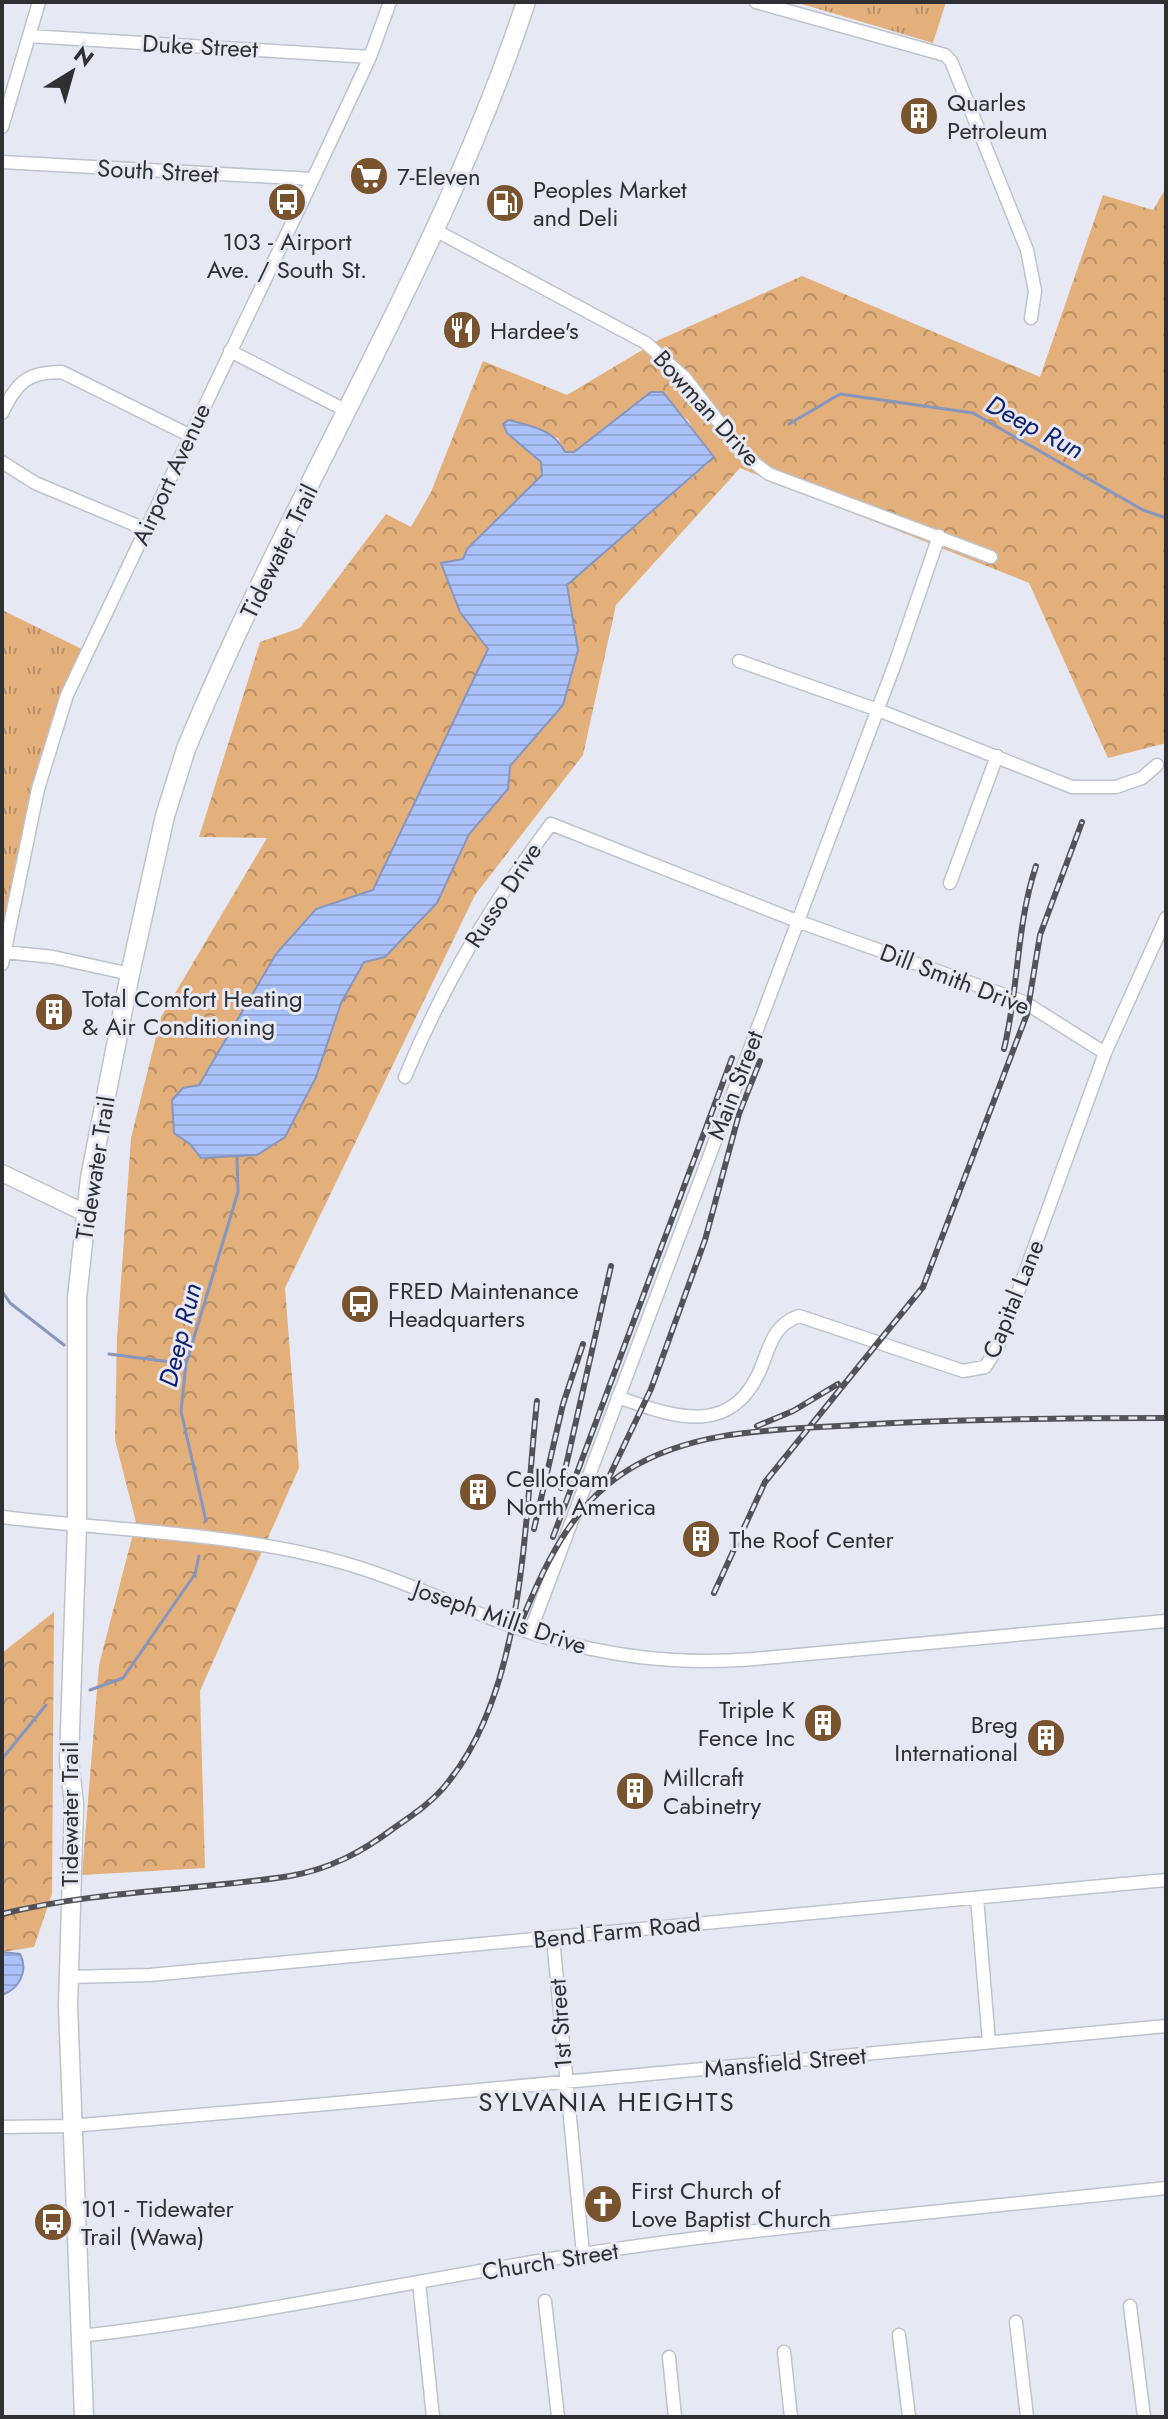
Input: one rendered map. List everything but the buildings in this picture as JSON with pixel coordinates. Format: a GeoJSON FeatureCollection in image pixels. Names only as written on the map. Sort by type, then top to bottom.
{"type":"FeatureCollection","features":[{"type":"Feature","properties":{"kind":"main road","name":"Tidewater Trail"},"geometry":{"type":"LineString","coordinates":[[84,2417],[70,2126],[68,1977],[74,1804],[69,1760],[69,1690],[77,1526],[75,1344],[85,1213],[130,974],[165,816],[186,749],[435,230],[500,82],[526,2]]}},
{"type":"Feature","properties":{"kind":"main road"},"geometry":{"type":"LineString","coordinates":[[2,1173],[85,1213]]}},
{"type":"Feature","properties":{"kind":"street"},"geometry":{"type":"LineString","coordinates":[[2,127],[39,2]]}},
{"type":"Feature","properties":{"kind":"street","name":"Airport Avenue"},"geometry":{"type":"LineString","coordinates":[[3,958],[38,789],[56,723],[189,435],[370,57],[390,2]]}},
{"type":"Feature","properties":{"kind":"street"},"geometry":{"type":"LineString","coordinates":[[756,2],[945,55],[951,61],[1027,250],[1035,291],[1031,318]]}},
{"type":"Feature","properties":{"kind":"street","name":"Duke Street"},"geometry":{"type":"LineString","coordinates":[[29,36],[370,57]]}},
{"type":"Feature","properties":{"kind":"street","name":"South Street"},"geometry":{"type":"LineString","coordinates":[[2,162],[313,179]]}},
{"type":"Feature","properties":{"kind":"street","name":"Bowman Drive"},"geometry":{"type":"LineString","coordinates":[[435,230],[646,343],[685,378],[744,455],[769,474],[991,557]]}},
{"type":"Feature","properties":{"kind":"street"},"geometry":{"type":"LineString","coordinates":[[230,351],[347,411]]}},
{"type":"Feature","properties":{"kind":"street"},"geometry":{"type":"LineString","coordinates":[[2,413],[14,388],[38,372],[62,372],[189,435]]}},
{"type":"Feature","properties":{"kind":"street"},"geometry":{"type":"LineString","coordinates":[[2,462],[35,483],[145,529]]}},
{"type":"Feature","properties":{"kind":"street","name":"Main Street"},"geometry":{"type":"LineString","coordinates":[[530,1632],[878,710],[939,536]]}},
{"type":"Feature","properties":{"kind":"street"},"geometry":{"type":"LineString","coordinates":[[739,661],[1086,789],[1129,784],[1157,765]]}},
{"type":"Feature","properties":{"kind":"street"},"geometry":{"type":"LineString","coordinates":[[950,883],[997,756]]}},
{"type":"Feature","properties":{"kind":"street","name":"Russo Drive"},"geometry":{"type":"LineString","coordinates":[[405,1077],[437,1004],[502,888],[551,824],[797,921]]}},
{"type":"Feature","properties":{"kind":"street","name":"Capital Lane"},"geometry":{"type":"LineString","coordinates":[[618,1397],[675,1416],[713,1415],[744,1397],[757,1379],[773,1335],[781,1325],[799,1316],[963,1371],[985,1367],[998,1347],[1105,1053],[1166,918]]}},
{"type":"Feature","properties":{"kind":"street","name":"Dill Smith Drive"},"geometry":{"type":"LineString","coordinates":[[797,921],[1024,1002],[1105,1053]]}},
{"type":"Feature","properties":{"kind":"street"},"geometry":{"type":"LineString","coordinates":[[3,958],[53,957],[130,974]]}},
{"type":"Feature","properties":{"kind":"street","name":"Joseph Mills Drive"},"geometry":{"type":"LineString","coordinates":[[2,1517],[320,1556],[397,1581],[530,1632],[614,1655],[706,1663],[1166,1621]]}},
{"type":"Feature","properties":{"kind":"street","name":"Bend Farm Road"},"geometry":{"type":"LineString","coordinates":[[68,1977],[150,1975],[1166,1880]]}},
{"type":"Feature","properties":{"kind":"street"},"geometry":{"type":"LineString","coordinates":[[977,1898],[989,2042]]}},
{"type":"Feature","properties":{"kind":"street","name":"1st Street"},"geometry":{"type":"LineString","coordinates":[[553,1938],[564,2082],[583,2254]]}},
{"type":"Feature","properties":{"kind":"street","name":"Mansfield Street"},"geometry":{"type":"LineString","coordinates":[[2,2127],[70,2126],[1166,2026]]}},
{"type":"Feature","properties":{"kind":"street","name":"Church Street"},"geometry":{"type":"LineString","coordinates":[[80,2336],[245,2316],[583,2254],[1166,2188]]}},
{"type":"Feature","properties":{"kind":"street"},"geometry":{"type":"LineString","coordinates":[[419,2282],[433,2417]]}},
{"type":"Feature","properties":{"kind":"street"},"geometry":{"type":"LineString","coordinates":[[545,2301],[558,2417]]}},
{"type":"Feature","properties":{"kind":"street"},"geometry":{"type":"LineString","coordinates":[[1130,2306],[1144,2417]]}},
{"type":"Feature","properties":{"kind":"street"},"geometry":{"type":"LineString","coordinates":[[1016,2322],[1027,2417]]}},
{"type":"Feature","properties":{"kind":"street"},"geometry":{"type":"LineString","coordinates":[[899,2335],[909,2417]]}},
{"type":"Feature","properties":{"kind":"street"},"geometry":{"type":"LineString","coordinates":[[784,2352],[791,2417]]}},
{"type":"Feature","properties":{"kind":"street"},"geometry":{"type":"LineString","coordinates":[[669,2357],[675,2417]]}},
{"type":"Feature","properties":{"kind":"green space"},"geometry":{"type":"Polygon","coordinates":[[[795,2],[946,2],[933,43],[795,2]]]}},
{"type":"Feature","properties":{"kind":"green space"},"geometry":{"type":"Polygon","coordinates":[[[1166,188],[1166,743],[1108,758],[1029,583],[740,468],[616,605],[583,755],[475,895],[285,1288],[299,1468],[200,1691],[205,1868],[82,1875],[99,1665],[136,1522],[115,1440],[117,1338],[131,1138],[161,1017],[267,838],[199,837],[260,642],[300,628],[386,514],[411,527],[431,492],[483,361],[567,395],[659,340],[802,276],[1040,377],[1103,195],[1153,210],[1166,188]],[[651,393],[574,452],[565,452],[558,438],[507,434],[542,462],[543,475],[467,549],[463,559],[441,564],[460,612],[488,648],[373,890],[316,910],[276,954],[199,1085],[183,1088],[190,1144],[201,1158],[257,1155],[285,1137],[316,1077],[341,1003],[364,962],[437,903],[469,834],[508,789],[510,766],[563,705],[578,650],[567,585],[709,463],[688,420],[651,393]]]}},
{"type":"Feature","properties":{"kind":"green space"},"geometry":{"type":"Polygon","coordinates":[[[2,610],[88,652],[67,695],[2,964],[2,610]]]}},
{"type":"Feature","properties":{"kind":"green space"},"geometry":{"type":"Polygon","coordinates":[[[54,1612],[52,1894],[34,1947],[2,1952],[2,1653],[54,1612]]]}},
{"type":"Feature","properties":{"kind":"water"},"geometry":{"type":"Polygon","coordinates":[[[651,392],[663,392],[714,457],[567,585],[578,650],[563,705],[510,766],[508,789],[469,834],[437,903],[385,957],[364,962],[341,1003],[316,1077],[285,1137],[257,1155],[201,1158],[190,1144],[174,1133],[172,1100],[183,1088],[199,1085],[276,954],[316,909],[373,890],[488,649],[460,612],[441,563],[463,559],[467,549],[542,475],[541,462],[507,433],[503,424],[509,420],[542,430],[555,438],[565,452],[574,452],[651,392]]]}},
{"type":"Feature","properties":{"kind":"water"},"geometry":{"type":"Polygon","coordinates":[[[2,1952],[20,1954],[23,1973],[18,1984],[2,1995],[2,1952]]]}},
{"type":"Feature","properties":{"kind":"waterway","name":"Deep Run"},"geometry":{"type":"LineString","coordinates":[[789,424],[840,394],[973,413],[1143,510],[1166,518]]}},
{"type":"Feature","properties":{"kind":"waterway","name":"Deep Run"},"geometry":{"type":"LineString","coordinates":[[206,1521],[181,1411],[186,1364],[238,1192],[237,1157]]}},
{"type":"Feature","properties":{"kind":"waterway"},"geometry":{"type":"LineString","coordinates":[[2,1291],[10,1303],[64,1345]]}},
{"type":"Feature","properties":{"kind":"waterway"},"geometry":{"type":"LineString","coordinates":[[109,1354],[186,1364]]}},
{"type":"Feature","properties":{"kind":"waterway","name":"Deep Run"},"geometry":{"type":"LineString","coordinates":[[90,1690],[123,1678],[195,1574],[199,1556]]}},
{"type":"Feature","properties":{"kind":"waterway","name":"Deep Run"},"geometry":{"type":"LineString","coordinates":[[2,1759],[46,1705]]}},
{"type":"Feature","properties":{"kind":"railway"},"geometry":{"type":"LineString","coordinates":[[714,1593],[765,1482],[923,1287],[1027,1014],[1040,935],[1082,822]]}},
{"type":"Feature","properties":{"kind":"railway"},"geometry":{"type":"LineString","coordinates":[[1004,1049],[1025,911],[1036,866]]}},
{"type":"Feature","properties":{"kind":"railway"},"geometry":{"type":"LineString","coordinates":[[553,1537],[732,1058]]}},
{"type":"Feature","properties":{"kind":"railway"},"geometry":{"type":"LineString","coordinates":[[607,1481],[651,1389],[705,1240],[739,1114],[760,1061]]}},
{"type":"Feature","properties":{"kind":"railway"},"geometry":{"type":"LineString","coordinates":[[561,1488],[611,1266]]}},
{"type":"Feature","properties":{"kind":"railway"},"geometry":{"type":"LineString","coordinates":[[534,1529],[563,1404],[583,1344]]}},
{"type":"Feature","properties":{"kind":"railway"},"geometry":{"type":"LineString","coordinates":[[757,1426],[793,1411],[838,1384]]}},
{"type":"Feature","properties":{"kind":"railway"},"geometry":{"type":"LineString","coordinates":[[2,1914],[110,1895],[305,1873],[332,1864],[370,1845],[437,1795],[474,1742],[493,1698],[507,1649],[524,1547],[537,1401]]}},
{"type":"Feature","properties":{"kind":"railway"},"geometry":{"type":"LineString","coordinates":[[519,1627],[549,1560],[590,1501],[628,1470],[682,1446],[739,1434],[798,1428],[973,1420],[1166,1418]]}},
{"type":"Feature","properties":{"kind":"place","name":"Quarles Petroleum"},"geometry":{"type":"Point","coordinates":[919,116]}},
{"type":"Feature","properties":{"kind":"place","name":"7-Eleven"},"geometry":{"type":"Point","coordinates":[369,176]}},
{"type":"Feature","properties":{"kind":"place","name":"103 - Airport Ave. / South St."},"geometry":{"type":"Point","coordinates":[287,202]}},
{"type":"Feature","properties":{"kind":"place","name":"Peoples Market and Deli"},"geometry":{"type":"Point","coordinates":[505,203]}},
{"type":"Feature","properties":{"kind":"place","name":"Hardee's"},"geometry":{"type":"Point","coordinates":[462,330]}},
{"type":"Feature","properties":{"kind":"place","name":"Total Comfort Heating & Air Conditioning"},"geometry":{"type":"Point","coordinates":[54,1012]}},
{"type":"Feature","properties":{"kind":"place","name":"FRED Maintenance Headquarters"},"geometry":{"type":"Point","coordinates":[360,1304]}},
{"type":"Feature","properties":{"kind":"place","name":"Cellofoam North America"},"geometry":{"type":"Point","coordinates":[478,1492]}},
{"type":"Feature","properties":{"kind":"place","name":"The Roof Center"},"geometry":{"type":"Point","coordinates":[701,1539]}},
{"type":"Feature","properties":{"kind":"place","name":"Triple K Fence Inc"},"geometry":{"type":"Point","coordinates":[823,1723]}},
{"type":"Feature","properties":{"kind":"place","name":"Breg International"},"geometry":{"type":"Point","coordinates":[1046,1738]}},
{"type":"Feature","properties":{"kind":"place","name":"Millcraft Cabinetry"},"geometry":{"type":"Point","coordinates":[635,1791]}},
{"type":"Feature","properties":{"kind":"place","name":"First Church of Love Baptist Church"},"geometry":{"type":"Point","coordinates":[603,2204]}},
{"type":"Feature","properties":{"kind":"place","name":"101 - Tidewater Trail (Wawa)"},"geometry":{"type":"Point","coordinates":[53,2222]}},
{"type":"Feature","properties":{"kind":"district","name":"SYLVANIA HEIGHTS"},"geometry":{"type":"Point","coordinates":[607,2102]}}]}
